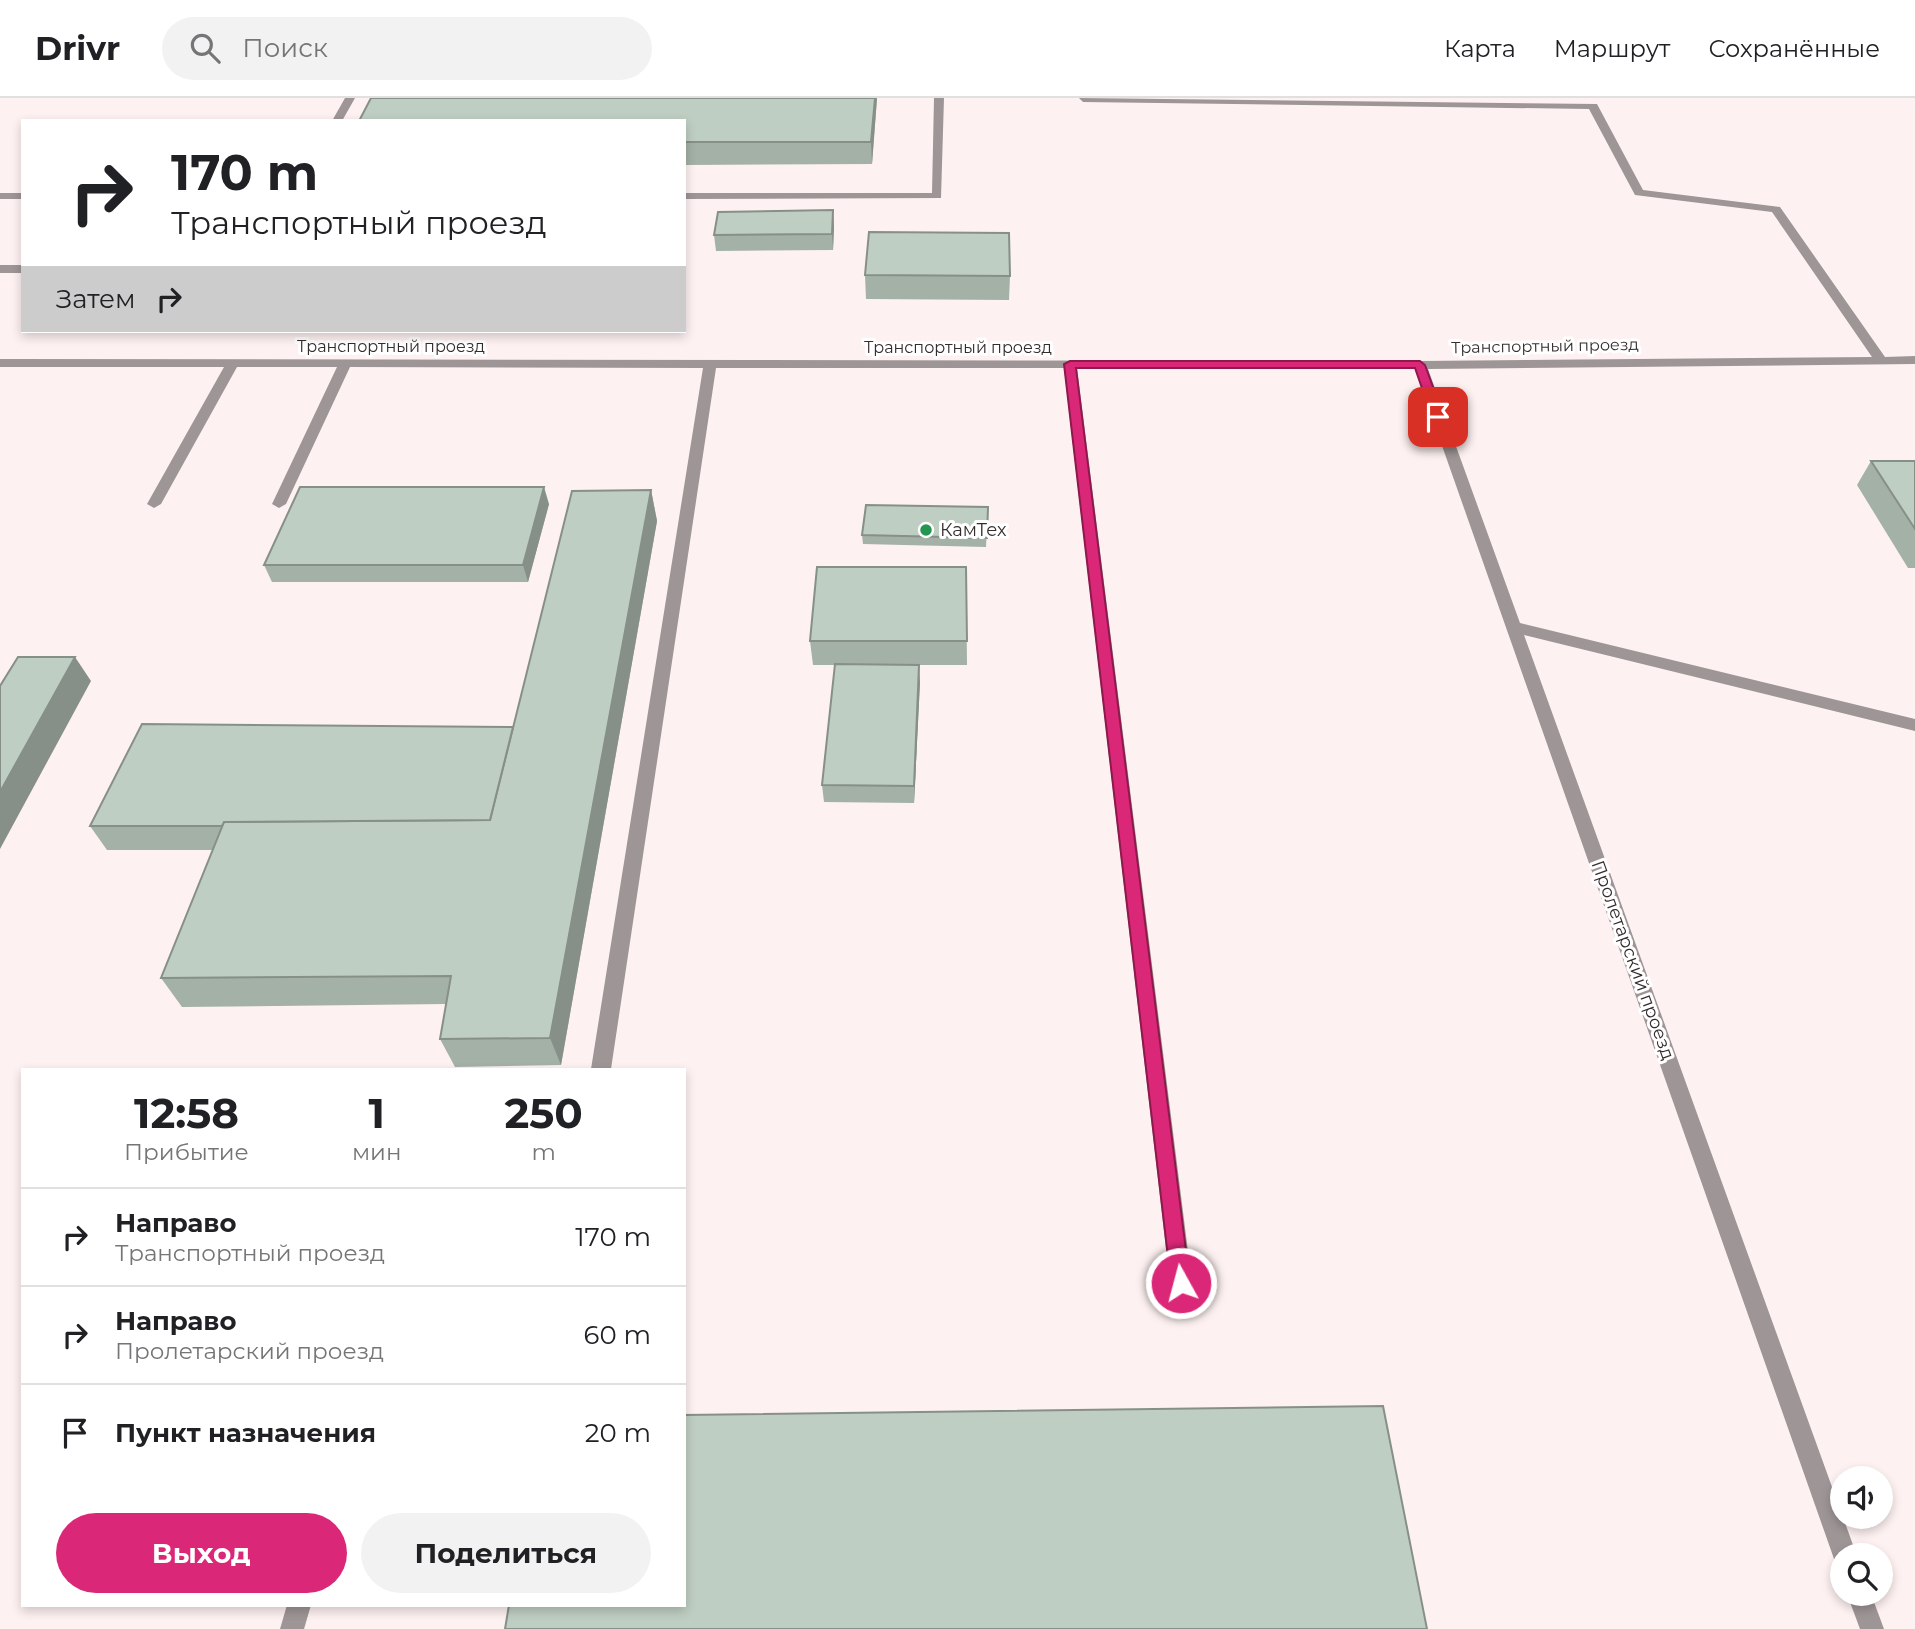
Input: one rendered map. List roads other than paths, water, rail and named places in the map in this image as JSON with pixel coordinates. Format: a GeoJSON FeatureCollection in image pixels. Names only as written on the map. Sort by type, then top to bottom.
{"type":"FeatureCollection","features":[{"type":"Feature","properties":{"kind":"street"},"geometry":{"type":"LineString","coordinates":[[338,119],[351,98]]}},
{"type":"Feature","properties":{"kind":"street"},"geometry":{"type":"LineString","coordinates":[[686,196],[937,196],[939,98]]}},
{"type":"Feature","properties":{"kind":"street"},"geometry":{"type":"LineString","coordinates":[[1083,99],[1593,106],[1639,193],[1776,209],[1881,360]]}},
{"type":"Feature","properties":{"kind":"street"},"geometry":{"type":"LineString","coordinates":[[0,196],[21,196]]}},
{"type":"Feature","properties":{"kind":"street"},"geometry":{"type":"LineString","coordinates":[[0,270],[21,270]]}},
{"type":"Feature","properties":{"kind":"street","name":"Транспортный проезд"},"geometry":{"type":"LineString","coordinates":[[0,363],[1420,365],[1915,360]]}},
{"type":"Feature","properties":{"kind":"street"},"geometry":{"type":"LineString","coordinates":[[154,504],[232,364]]}},
{"type":"Feature","properties":{"kind":"street"},"geometry":{"type":"LineString","coordinates":[[279,505],[345,364]]}},
{"type":"Feature","properties":{"kind":"street"},"geometry":{"type":"LineString","coordinates":[[601,1068],[710,364]]}},
{"type":"Feature","properties":{"kind":"street"},"geometry":{"type":"LineString","coordinates":[[1070,364],[1181,1283]]}},
{"type":"Feature","properties":{"kind":"street","name":"Пролетарский проезд"},"geometry":{"type":"LineString","coordinates":[[1420,365],[1840,1543]]}},
{"type":"Feature","properties":{"kind":"street"},"geometry":{"type":"LineString","coordinates":[[1514,627],[1915,725]]}},
{"type":"Feature","properties":{"kind":"street"},"geometry":{"type":"LineString","coordinates":[[1863,1606],[1872,1629]]}},
{"type":"Feature","properties":{"kind":"street"},"geometry":{"type":"LineString","coordinates":[[292,1629],[298,1607]]}},
{"type":"Feature","properties":{"kind":"place","name":"КамТех"},"geometry":{"type":"Point","coordinates":[926,530]}}]}
